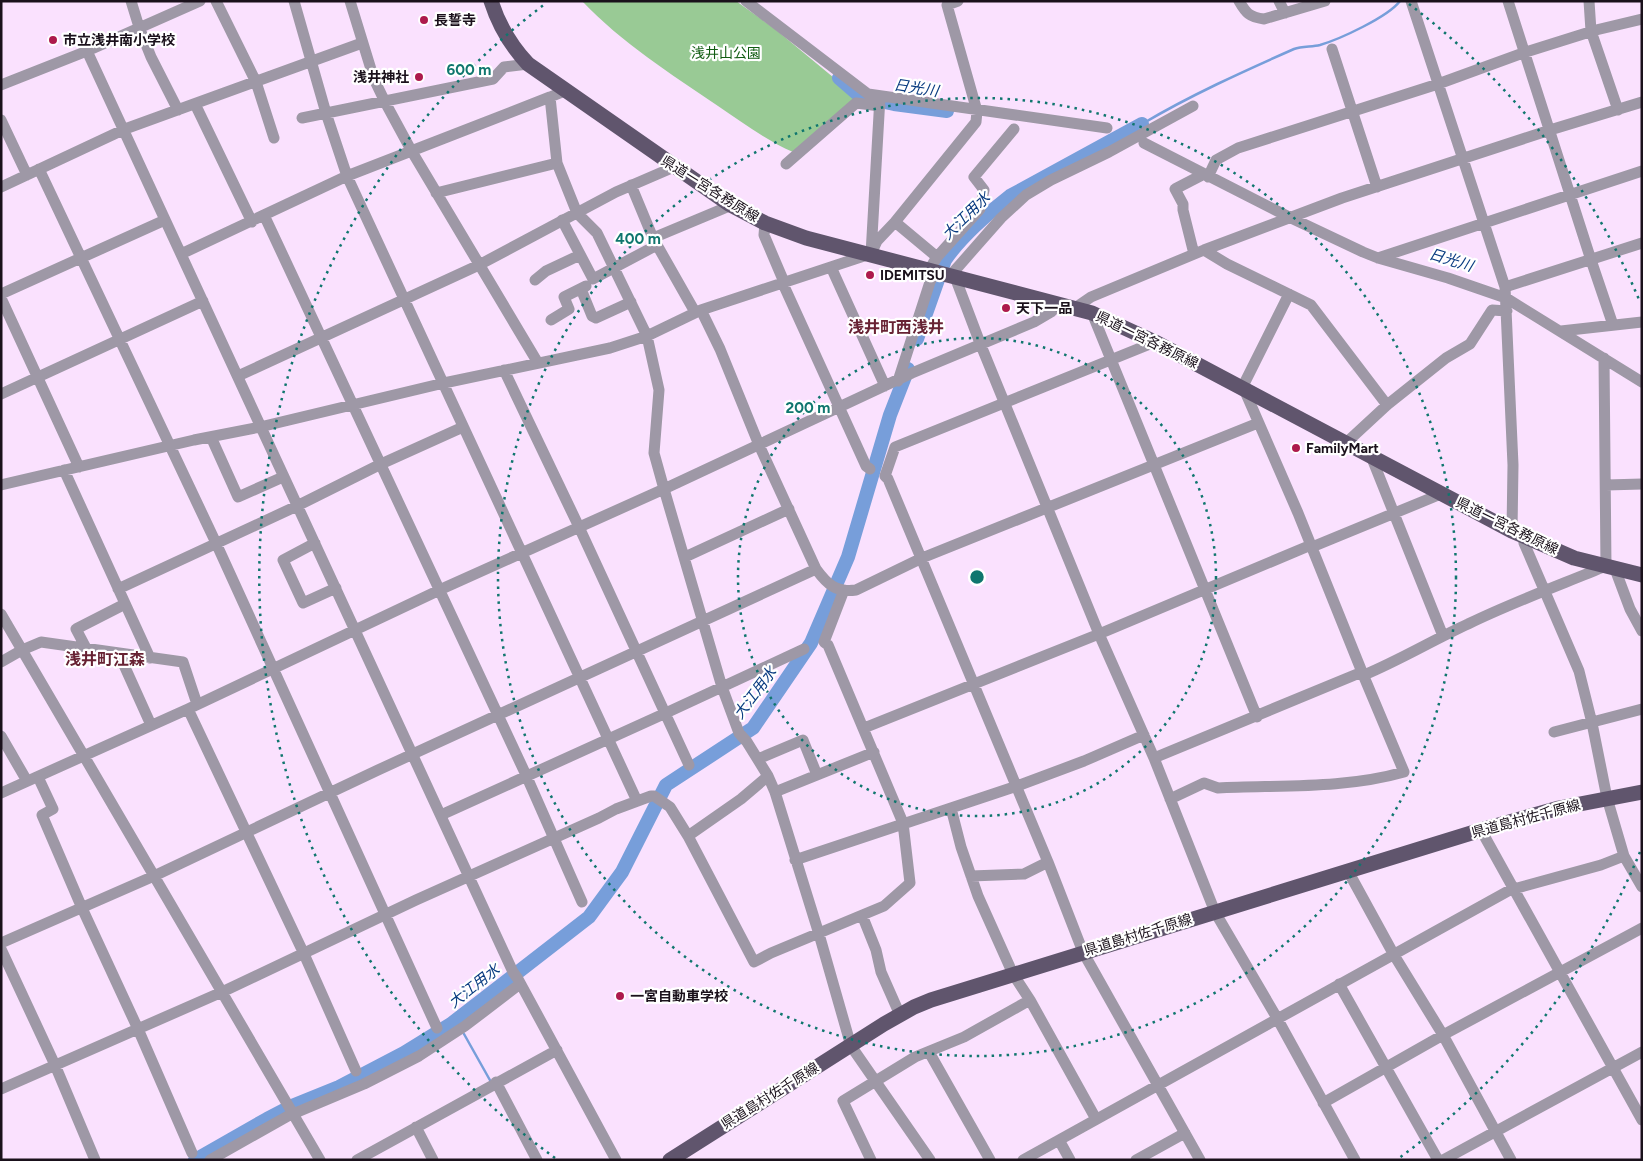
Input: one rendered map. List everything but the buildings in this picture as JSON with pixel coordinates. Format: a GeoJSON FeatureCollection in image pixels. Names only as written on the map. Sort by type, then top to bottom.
{"type":"FeatureCollection","features":[{"type":"Feature","properties":{"kind":"main road","name":"県道一宮各務原線"},"geometry":{"type":"LineString","coordinates":[[492,1],[498,22],[508,41],[528,64],[674,167],[732,205],[765,223],[806,238],[942,271],[1092,313],[1155,342],[1518,534],[1574,558],[1642,575]]}},
{"type":"Feature","properties":{"kind":"main road","name":"県道島村佐千原線"},"geometry":{"type":"LineString","coordinates":[[670,1160],[688,1155],[851,1046],[900,1015],[931,1000],[1482,830],[1559,808],[1642,792]]}},
{"type":"Feature","properties":{"kind":"street"},"geometry":{"type":"LineString","coordinates":[[132,1],[139,27],[151,57],[178,110]]}},
{"type":"Feature","properties":{"kind":"street"},"geometry":{"type":"LineString","coordinates":[[1,85],[87,51],[200,1]]}},
{"type":"Feature","properties":{"kind":"street"},"geometry":{"type":"LineString","coordinates":[[216,1],[256,82],[274,138]]}},
{"type":"Feature","properties":{"kind":"street"},"geometry":{"type":"LineString","coordinates":[[294,1],[326,113],[347,176],[637,801]]}},
{"type":"Feature","properties":{"kind":"street"},"geometry":{"type":"LineString","coordinates":[[350,1],[374,79],[385,102],[410,150],[538,363]]}},
{"type":"Feature","properties":{"kind":"street"},"geometry":{"type":"LineString","coordinates":[[746,1],[868,94],[880,101]]}},
{"type":"Feature","properties":{"kind":"street"},"geometry":{"type":"LineString","coordinates":[[1,485],[260,427],[444,383],[610,348],[647,336],[698,311],[871,254],[877,241],[895,222],[976,122],[977,111],[946,4],[958,1]]}},
{"type":"Feature","properties":{"kind":"street"},"geometry":{"type":"LineString","coordinates":[[1239,1],[1246,13],[1256,18],[1264,19],[1325,1]]}},
{"type":"Feature","properties":{"kind":"street"},"geometry":{"type":"LineString","coordinates":[[1279,1],[1285,13]]}},
{"type":"Feature","properties":{"kind":"street"},"geometry":{"type":"LineString","coordinates":[[1411,1],[1506,292],[1513,465],[1518,534],[1524,543],[1579,671],[1607,798],[1624,856],[1642,886]]}},
{"type":"Feature","properties":{"kind":"street"},"geometry":{"type":"LineString","coordinates":[[1508,1],[1613,325]]}},
{"type":"Feature","properties":{"kind":"street"},"geometry":{"type":"LineString","coordinates":[[1589,1],[1591,32],[1618,110]]}},
{"type":"Feature","properties":{"kind":"street"},"geometry":{"type":"LineString","coordinates":[[1387,405],[1311,305],[1199,252],[1183,210],[1183,204],[1175,189],[1206,175],[1216,160],[1238,148],[1438,84],[1526,52],[1642,19]]}},
{"type":"Feature","properties":{"kind":"street"},"geometry":{"type":"LineString","coordinates":[[1,187],[123,130],[362,43]]}},
{"type":"Feature","properties":{"kind":"street"},"geometry":{"type":"LineString","coordinates":[[1332,50],[1377,187]]}},
{"type":"Feature","properties":{"kind":"street"},"geometry":{"type":"LineString","coordinates":[[87,51],[517,979],[616,1160]]}},
{"type":"Feature","properties":{"kind":"street"},"geometry":{"type":"LineString","coordinates":[[302,118],[493,79],[504,67],[528,64]]}},
{"type":"Feature","properties":{"kind":"street"},"geometry":{"type":"LineString","coordinates":[[181,254],[347,176],[565,91]]}},
{"type":"Feature","properties":{"kind":"street"},"geometry":{"type":"LineString","coordinates":[[550,96],[557,163],[577,213],[597,233],[647,336],[659,390],[654,453],[722,687],[743,737],[768,776],[774,792],[819,934],[851,1046],[930,1160]]}},
{"type":"Feature","properties":{"kind":"street"},"geometry":{"type":"LineString","coordinates":[[871,254],[880,101]]}},
{"type":"Feature","properties":{"kind":"street"},"geometry":{"type":"LineString","coordinates":[[786,164],[856,103],[880,101],[977,111],[1107,128]]}},
{"type":"Feature","properties":{"kind":"street"},"geometry":{"type":"LineString","coordinates":[[1075,308],[1091,297],[1289,217],[1550,130],[1642,102]]}},
{"type":"Feature","properties":{"kind":"street"},"geometry":{"type":"LineString","coordinates":[[195,104],[252,222]]}},
{"type":"Feature","properties":{"kind":"street"},"geometry":{"type":"LineString","coordinates":[[898,381],[930,282],[1026,195],[1193,106]]}},
{"type":"Feature","properties":{"kind":"street"},"geometry":{"type":"LineString","coordinates":[[1,120],[27,175]]}},
{"type":"Feature","properties":{"kind":"street"},"geometry":{"type":"LineString","coordinates":[[942,271],[980,209],[984,190],[974,177],[1014,129]]}},
{"type":"Feature","properties":{"kind":"street"},"geometry":{"type":"LineString","coordinates":[[1144,144],[1289,217],[1378,258],[1506,292],[1561,331],[1642,382]]}},
{"type":"Feature","properties":{"kind":"street"},"geometry":{"type":"LineString","coordinates":[[436,193],[557,163]]}},
{"type":"Feature","properties":{"kind":"street"},"geometry":{"type":"LineString","coordinates":[[238,376],[480,265],[631,185],[674,167]]}},
{"type":"Feature","properties":{"kind":"street"},"geometry":{"type":"LineString","coordinates":[[39,169],[216,543],[437,1028]]}},
{"type":"Feature","properties":{"kind":"street"},"geometry":{"type":"LineString","coordinates":[[1378,258],[1642,171]]}},
{"type":"Feature","properties":{"kind":"street"},"geometry":{"type":"LineString","coordinates":[[631,185],[655,241],[720,349],[760,445],[816,569],[826,583],[840,588],[856,590],[922,558],[1258,423]]}},
{"type":"Feature","properties":{"kind":"street"},"geometry":{"type":"LineString","coordinates":[[551,320],[569,310],[564,297],[593,282],[595,278],[615,269],[655,241],[732,205]]}},
{"type":"Feature","properties":{"kind":"street"},"geometry":{"type":"LineString","coordinates":[[264,215],[526,775],[582,902]]}},
{"type":"Feature","properties":{"kind":"street"},"geometry":{"type":"LineString","coordinates":[[1,294],[165,220]]}},
{"type":"Feature","properties":{"kind":"street"},"geometry":{"type":"LineString","coordinates":[[562,220],[593,279],[595,278]]}},
{"type":"Feature","properties":{"kind":"street"},"geometry":{"type":"LineString","coordinates":[[895,222],[942,271],[980,344],[1100,634],[1154,758],[1215,912],[1277,1018],[1355,1160]]}},
{"type":"Feature","properties":{"kind":"street"},"geometry":{"type":"LineString","coordinates":[[765,223],[763,226],[764,235],[784,286],[866,466],[870,469]]}},
{"type":"Feature","properties":{"kind":"street"},"geometry":{"type":"LineString","coordinates":[[1506,292],[1642,243]]}},
{"type":"Feature","properties":{"kind":"street"},"geometry":{"type":"LineString","coordinates":[[536,280],[546,271],[580,255]]}},
{"type":"Feature","properties":{"kind":"street"},"geometry":{"type":"LineString","coordinates":[[831,267],[885,386]]}},
{"type":"Feature","properties":{"kind":"street"},"geometry":{"type":"LineString","coordinates":[[581,289],[592,316],[596,318],[631,302]]}},
{"type":"Feature","properties":{"kind":"street"},"geometry":{"type":"LineString","coordinates":[[1170,799],[1204,783],[1218,788],[1339,783],[1382,778],[1404,772],[1244,389],[1245,382],[1289,294]]}},
{"type":"Feature","properties":{"kind":"street"},"geometry":{"type":"LineString","coordinates":[[1,298],[79,467]]}},
{"type":"Feature","properties":{"kind":"street"},"geometry":{"type":"LineString","coordinates":[[1,394],[203,301]]}},
{"type":"Feature","properties":{"kind":"street"},"geometry":{"type":"LineString","coordinates":[[1,793],[885,386],[1034,322],[1051,312],[1059,304]]}},
{"type":"Feature","properties":{"kind":"street"},"geometry":{"type":"LineString","coordinates":[[1347,442],[1387,405],[1446,358],[1470,344],[1492,310],[1507,311]]}},
{"type":"Feature","properties":{"kind":"street"},"geometry":{"type":"LineString","coordinates":[[1092,313],[1257,716]]}},
{"type":"Feature","properties":{"kind":"street"},"geometry":{"type":"LineString","coordinates":[[1561,331],[1642,322]]}},
{"type":"Feature","properties":{"kind":"street"},"geometry":{"type":"LineString","coordinates":[[1155,342],[895,447],[885,476],[888,479],[922,558],[1048,862],[1083,952],[1200,1160]]}},
{"type":"Feature","properties":{"kind":"street"},"geometry":{"type":"LineString","coordinates":[[1604,358],[1606,485],[1611,567],[1642,631]]}},
{"type":"Feature","properties":{"kind":"street"},"geometry":{"type":"LineString","coordinates":[[504,370],[689,765]]}},
{"type":"Feature","properties":{"kind":"street"},"geometry":{"type":"LineString","coordinates":[[118,589],[463,427]]}},
{"type":"Feature","properties":{"kind":"street"},"geometry":{"type":"LineString","coordinates":[[211,437],[238,497],[283,477]]}},
{"type":"Feature","properties":{"kind":"street"},"geometry":{"type":"LineString","coordinates":[[1371,456],[1443,636]]}},
{"type":"Feature","properties":{"kind":"street"},"geometry":{"type":"LineString","coordinates":[[64,470],[150,658]]}},
{"type":"Feature","properties":{"kind":"street"},"geometry":{"type":"LineString","coordinates":[[1606,485],[1642,484]]}},
{"type":"Feature","properties":{"kind":"street"},"geometry":{"type":"LineString","coordinates":[[864,728],[1100,634],[1440,493]]}},
{"type":"Feature","properties":{"kind":"street"},"geometry":{"type":"LineString","coordinates":[[685,557],[789,509]]}},
{"type":"Feature","properties":{"kind":"street"},"geometry":{"type":"LineString","coordinates":[[315,543],[283,560],[303,603],[336,588]]}},
{"type":"Feature","properties":{"kind":"street"},"geometry":{"type":"LineString","coordinates":[[1154,758],[1392,663],[1443,636],[1520,600],[1611,567]]}},
{"type":"Feature","properties":{"kind":"street"},"geometry":{"type":"LineString","coordinates":[[1,943],[154,876],[331,792],[816,569]]}},
{"type":"Feature","properties":{"kind":"street"},"geometry":{"type":"LineString","coordinates":[[1,1090],[222,992],[386,914],[616,809],[654,796],[670,807],[688,836],[754,962],[771,952],[884,906],[910,883],[903,823],[828,645],[824,642],[840,588]]}},
{"type":"Feature","properties":{"kind":"street"},"geometry":{"type":"LineString","coordinates":[[86,648],[76,629],[125,604]]}},
{"type":"Feature","properties":{"kind":"street"},"geometry":{"type":"LineString","coordinates":[[1,614],[320,1160]]}},
{"type":"Feature","properties":{"kind":"street"},"geometry":{"type":"LineString","coordinates":[[1,662],[41,642],[183,662],[193,706],[247,832],[356,1071]]}},
{"type":"Feature","properties":{"kind":"street"},"geometry":{"type":"LineString","coordinates":[[441,815],[804,649]]}},
{"type":"Feature","properties":{"kind":"street"},"geometry":{"type":"LineString","coordinates":[[119,654],[151,725]]}},
{"type":"Feature","properties":{"kind":"street"},"geometry":{"type":"LineString","coordinates":[[1554,732],[1642,709]]}},
{"type":"Feature","properties":{"kind":"street"},"geometry":{"type":"LineString","coordinates":[[795,860],[1016,786],[1084,761],[1144,735]]}},
{"type":"Feature","properties":{"kind":"street"},"geometry":{"type":"LineString","coordinates":[[1,736],[53,809],[42,815],[192,1153]]}},
{"type":"Feature","properties":{"kind":"street"},"geometry":{"type":"LineString","coordinates":[[758,759],[803,740],[817,775]]}},
{"type":"Feature","properties":{"kind":"street"},"geometry":{"type":"LineString","coordinates":[[774,792],[874,752]]}},
{"type":"Feature","properties":{"kind":"street"},"geometry":{"type":"LineString","coordinates":[[688,836],[741,799],[768,776]]}},
{"type":"Feature","properties":{"kind":"street"},"geometry":{"type":"LineString","coordinates":[[951,808],[971,876],[1013,974],[1030,1000],[1096,1118]]}},
{"type":"Feature","properties":{"kind":"street"},"geometry":{"type":"LineString","coordinates":[[1482,830],[1642,1120]]}},
{"type":"Feature","properties":{"kind":"street"},"geometry":{"type":"LineString","coordinates":[[1023,1160],[1513,889],[1601,865],[1624,856]]}},
{"type":"Feature","properties":{"kind":"street"},"geometry":{"type":"LineString","coordinates":[[971,876],[1024,874],[1048,862]]}},
{"type":"Feature","properties":{"kind":"street"},"geometry":{"type":"LineString","coordinates":[[1348,871],[1511,1160]]}},
{"type":"Feature","properties":{"kind":"street"},"geometry":{"type":"LineString","coordinates":[[862,915],[876,950],[881,972],[900,1015]]}},
{"type":"Feature","properties":{"kind":"street"},"geometry":{"type":"LineString","coordinates":[[1324,1103],[1442,1035],[1642,928]]}},
{"type":"Feature","properties":{"kind":"street"},"geometry":{"type":"LineString","coordinates":[[1,949],[55,1065],[95,1160]]}},
{"type":"Feature","properties":{"kind":"street"},"geometry":{"type":"LineString","coordinates":[[217,1158],[289,1109],[364,1084],[418,1056],[458,1031],[517,979]]}},
{"type":"Feature","properties":{"kind":"street"},"geometry":{"type":"LineString","coordinates":[[1340,984],[1438,1160]]}},
{"type":"Feature","properties":{"kind":"street"},"geometry":{"type":"LineString","coordinates":[[871,1160],[843,1101],[915,1057],[964,1037],[1030,1000]]}},
{"type":"Feature","properties":{"kind":"street"},"geometry":{"type":"LineString","coordinates":[[357,1160],[557,1050]]}},
{"type":"Feature","properties":{"kind":"street"},"geometry":{"type":"LineString","coordinates":[[929,1052],[990,1160]]}},
{"type":"Feature","properties":{"kind":"street"},"geometry":{"type":"LineString","coordinates":[[1443,1160],[1642,1052]]}},
{"type":"Feature","properties":{"kind":"street"},"geometry":{"type":"LineString","coordinates":[[496,1082],[537,1160]]}},
{"type":"Feature","properties":{"kind":"street"},"geometry":{"type":"LineString","coordinates":[[416,1127],[433,1160]]}},
{"type":"Feature","properties":{"kind":"street"},"geometry":{"type":"LineString","coordinates":[[1136,1160],[1185,1133]]}},
{"type":"Feature","properties":{"kind":"street"},"geometry":{"type":"LineString","coordinates":[[1059,1140],[1070,1160]]}},
{"type":"Feature","properties":{"kind":"green space","name":"浅井山公園"},"geometry":{"type":"Polygon","coordinates":[[[582,1],[736,1],[775,29],[857,97],[793,152],[755,131],[665,70],[614,31],[582,1]]]}},
{"type":"Feature","properties":{"kind":"waterway"},"geometry":{"type":"LineString","coordinates":[[1144,127],[1142,124],[1160,113],[1255,66],[1294,49],[1320,45],[1363,27],[1385,14],[1400,1]]}},
{"type":"Feature","properties":{"kind":"waterway","name":"日光川"},"geometry":{"type":"LineString","coordinates":[[839,78],[861,97],[894,104],[947,111]]}},
{"type":"Feature","properties":{"kind":"waterway","name":"大江用水"},"geometry":{"type":"LineString","coordinates":[[917,339],[945,260],[975,226],[1010,196],[1142,124]]}},
{"type":"Feature","properties":{"kind":"waterway","name":"大江用水"},"geometry":{"type":"LineString","coordinates":[[195,1160],[292,1106],[339,1087],[404,1053],[451,1024],[589,917],[622,872],[666,785],[753,728],[811,643],[848,557],[890,415],[908,369]]}},
{"type":"Feature","properties":{"kind":"waterway"},"geometry":{"type":"LineString","coordinates":[[464,1034],[491,1082]]}},
{"type":"Feature","properties":{"kind":"place","name":"長誓寺"},"geometry":{"type":"Point","coordinates":[424,20]}},
{"type":"Feature","properties":{"kind":"place","name":"市立浅井南小学校"},"geometry":{"type":"Point","coordinates":[53,40]}},
{"type":"Feature","properties":{"kind":"place","name":"浅井神社"},"geometry":{"type":"Point","coordinates":[419,77]}},
{"type":"Feature","properties":{"kind":"place","name":"IDEMITSU"},"geometry":{"type":"Point","coordinates":[870,275]}},
{"type":"Feature","properties":{"kind":"place","name":"天下一品"},"geometry":{"type":"Point","coordinates":[1006,308]}},
{"type":"Feature","properties":{"kind":"place","name":"FamilyMart"},"geometry":{"type":"Point","coordinates":[1296,448]}},
{"type":"Feature","properties":{"kind":"place","name":"一宮自動車学校"},"geometry":{"type":"Point","coordinates":[620,996]}},
{"type":"Feature","properties":{"kind":"district","name":"浅井町西浅井"},"geometry":{"type":"Point","coordinates":[896,327]}},
{"type":"Feature","properties":{"kind":"district","name":"浅井町江森"},"geometry":{"type":"Point","coordinates":[105,659]}}]}
